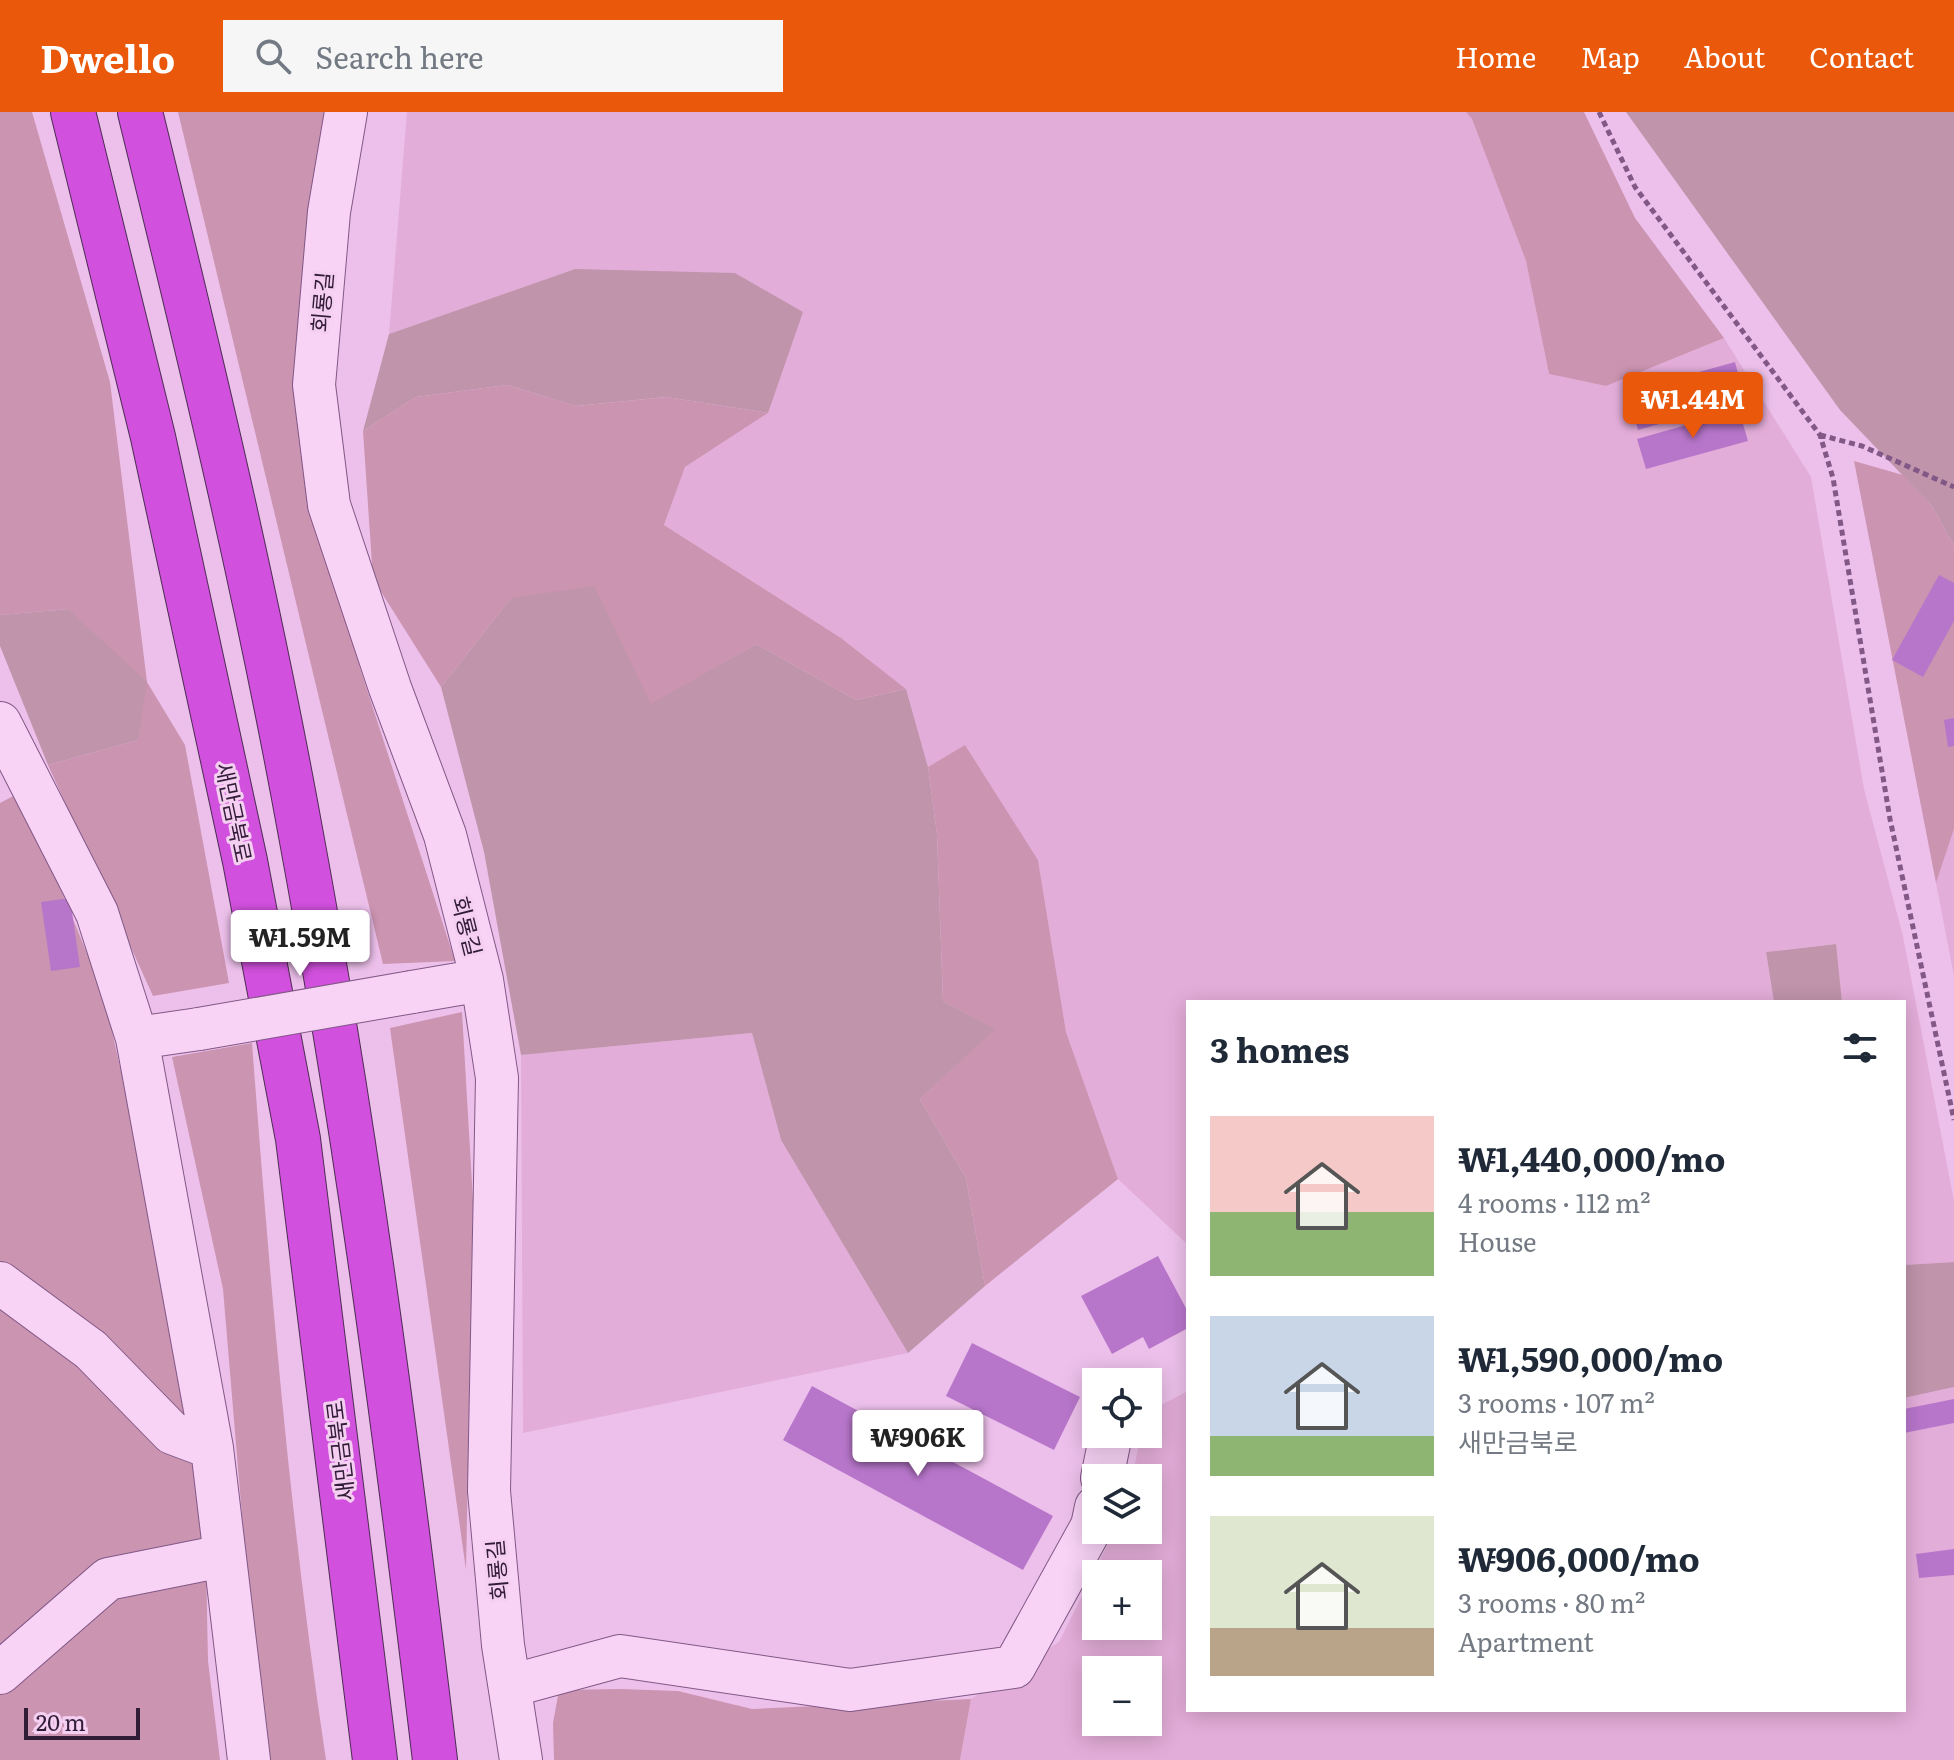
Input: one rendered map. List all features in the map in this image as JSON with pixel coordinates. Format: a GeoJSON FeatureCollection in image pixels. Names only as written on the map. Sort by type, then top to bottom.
{"type":"FeatureCollection","features":[{"type":"Feature","properties":{"kind":"highway","name":"새만금북로"},"geometry":{"type":"LineString","coordinates":[[73,112],[156,452],[245,861],[298,1139],[375,1760]]}},
{"type":"Feature","properties":{"kind":"highway"},"geometry":{"type":"LineString","coordinates":[[140,112],[216,423],[301,834],[389,1380],[435,1760]]}},
{"type":"Feature","properties":{"kind":"street","name":"회룡길"},"geometry":{"type":"LineString","coordinates":[[346,112],[329,212],[314,385],[329,505],[390,688],[445,835],[482,980],[497,1078],[489,1491],[521,1760]]}},
{"type":"Feature","properties":{"kind":"street"},"geometry":{"type":"LineString","coordinates":[[0,723],[97,913],[137,1038],[212,1448],[249,1760]]}},
{"type":"Feature","properties":{"kind":"street"},"geometry":{"type":"LineString","coordinates":[[137,1038],[482,980]]}},
{"type":"Feature","properties":{"kind":"street"},"geometry":{"type":"LineString","coordinates":[[0,1283],[91,1350],[172,1433],[212,1448]]}},
{"type":"Feature","properties":{"kind":"street"},"geometry":{"type":"LineString","coordinates":[[510,1686],[620,1656],[850,1690],[1014,1667],[1082,1544]]}},
{"type":"Feature","properties":{"kind":"street"},"geometry":{"type":"LineString","coordinates":[[0,1673],[108,1579],[223,1556]]}},
{"type":"Feature","properties":{"kind":"path"},"geometry":{"type":"LineString","coordinates":[[1599,112],[1635,187],[1820,435],[1833,478],[1890,819],[1954,1120]]}},
{"type":"Feature","properties":{"kind":"path"},"geometry":{"type":"LineString","coordinates":[[1820,435],[1862,446],[1954,487]]}},
{"type":"Feature","properties":{"kind":"shaded area"},"geometry":{"type":"Polygon","coordinates":[[[0,112],[32,112],[110,382],[147,682],[185,745],[229,983],[153,996],[48,765],[138,740],[68,609],[0,615],[0,112]]]}},
{"type":"Feature","properties":{"kind":"shaded area"},"geometry":{"type":"Polygon","coordinates":[[[178,112],[327,112],[293,389],[360,668],[455,961],[383,964],[178,112]]]}},
{"type":"Feature","properties":{"kind":"shaded area"},"geometry":{"type":"Polygon","coordinates":[[[407,112],[1466,112],[1472,119],[1526,261],[1549,374],[1606,386],[1724,338],[1811,477],[1864,789],[1903,936],[1954,1201],[1954,1262],[1906,1265],[1906,1000],[1842,1000],[1835,944],[1766,952],[1774,1000],[1186,1000],[1186,1243],[1118,1179],[1066,1032],[1038,860],[965,746],[928,767],[906,689],[841,638],[664,525],[685,467],[768,413],[575,269],[389,334],[407,112]]]}},
{"type":"Feature","properties":{"kind":"shaded area"},"geometry":{"type":"Polygon","coordinates":[[[1466,112],[1584,112],[1635,218],[1724,338],[1606,386],[1549,374],[1526,261],[1472,119],[1466,112]]]}},
{"type":"Feature","properties":{"kind":"shaded area"},"geometry":{"type":"Polygon","coordinates":[[[1626,112],[1954,112],[1954,546],[1932,506],[1840,410],[1626,112]]]}},
{"type":"Feature","properties":{"kind":"shaded area"},"geometry":{"type":"Polygon","coordinates":[[[575,269],[735,273],[803,312],[768,413],[666,397],[576,406],[507,385],[416,397],[363,431],[389,334],[575,269]]]}},
{"type":"Feature","properties":{"kind":"shaded area"},"geometry":{"type":"Polygon","coordinates":[[[507,385],[576,406],[666,397],[768,413],[685,467],[664,525],[841,638],[906,689],[856,700],[756,644],[651,705],[511,598],[441,687],[373,579],[363,431],[416,397],[507,385]]]}},
{"type":"Feature","properties":{"kind":"shaded area"},"geometry":{"type":"Polygon","coordinates":[[[1854,461],[1903,475],[1932,506],[1954,546],[1954,829],[1936,883],[1854,461]]]}},
{"type":"Feature","properties":{"kind":"shaded area"},"geometry":{"type":"Polygon","coordinates":[[[594,586],[651,704],[756,644],[856,700],[906,689],[928,767],[937,834],[943,1001],[995,1029],[920,1099],[966,1178],[985,1286],[908,1353],[781,1140],[752,1033],[521,1055],[484,852],[441,687],[511,598],[594,586]]]}},
{"type":"Feature","properties":{"kind":"shaded area"},"geometry":{"type":"Polygon","coordinates":[[[68,609],[147,682],[138,740],[48,765],[0,646],[0,615],[68,609]]]}},
{"type":"Feature","properties":{"kind":"shaded area"},"geometry":{"type":"Polygon","coordinates":[[[965,745],[1038,860],[1066,1032],[1118,1179],[985,1286],[966,1178],[920,1099],[994,1029],[943,1001],[937,834],[928,767],[965,745]]]}},
{"type":"Feature","properties":{"kind":"shaded area"},"geometry":{"type":"Polygon","coordinates":[[[21,792],[104,995],[157,1234],[205,1511],[208,1661],[220,1760],[0,1760],[0,803],[21,792]]]}},
{"type":"Feature","properties":{"kind":"shaded area"},"geometry":{"type":"Polygon","coordinates":[[[1954,829],[1954,976],[1936,883],[1954,829]]]}},
{"type":"Feature","properties":{"kind":"shaded area"},"geometry":{"type":"Polygon","coordinates":[[[1836,944],[1842,1000],[1774,1000],[1766,952],[1836,944]]]}},
{"type":"Feature","properties":{"kind":"shaded area"},"geometry":{"type":"Polygon","coordinates":[[[462,1012],[473,1201],[466,1570],[390,1028],[462,1012]]]}},
{"type":"Feature","properties":{"kind":"shaded area"},"geometry":{"type":"Polygon","coordinates":[[[752,1033],[781,1140],[908,1353],[523,1433],[521,1055],[752,1033]]]}},
{"type":"Feature","properties":{"kind":"shaded area"},"geometry":{"type":"Polygon","coordinates":[[[252,1043],[282,1402],[326,1760],[268,1760],[248,1587],[223,1289],[172,1057],[252,1043]]]}},
{"type":"Feature","properties":{"kind":"shaded area"},"geometry":{"type":"Polygon","coordinates":[[[1954,1262],[1954,1387],[1906,1398],[1906,1265],[1954,1262]]]}},
{"type":"Feature","properties":{"kind":"shaded area"},"geometry":{"type":"Polygon","coordinates":[[[1954,1387],[1954,1760],[960,1760],[971,1699],[1059,1642],[1082,1596],[1082,1640],[1162,1640],[1162,1560],[1100,1560],[1108,1544],[1162,1544],[1162,1464],[1135,1464],[1138,1448],[1162,1448],[1162,1405],[1186,1392],[1186,1712],[1906,1712],[1906,1398],[1954,1387]]]}},
{"type":"Feature","properties":{"kind":"shaded area"},"geometry":{"type":"Polygon","coordinates":[[[559,1690],[678,1691],[752,1709],[971,1699],[960,1760],[554,1760],[553,1723],[559,1690]]]}},
{"type":"Feature","properties":{"kind":"building"},"geometry":{"type":"Polygon","coordinates":[[[1735,362],[1745,400],[1638,430],[1627,392],[1735,362]]]}},
{"type":"Feature","properties":{"kind":"building"},"geometry":{"type":"Polygon","coordinates":[[[1739,410],[1748,441],[1646,469],[1637,439],[1739,410]]]}},
{"type":"Feature","properties":{"kind":"building"},"geometry":{"type":"Polygon","coordinates":[[[1939,575],[1954,583],[1954,621],[1923,677],[1892,660],[1939,575]]]}},
{"type":"Feature","properties":{"kind":"building"},"geometry":{"type":"Polygon","coordinates":[[[1954,718],[1954,746],[1948,747],[1944,720],[1954,718]]]}},
{"type":"Feature","properties":{"kind":"building"},"geometry":{"type":"Polygon","coordinates":[[[70,898],[80,967],[51,971],[41,902],[70,898]]]}},
{"type":"Feature","properties":{"kind":"building"},"geometry":{"type":"Polygon","coordinates":[[[1158,1256],[1186,1308],[1186,1329],[1149,1349],[1143,1337],[1112,1354],[1081,1296],[1158,1256]]]}},
{"type":"Feature","properties":{"kind":"building"},"geometry":{"type":"Polygon","coordinates":[[[972,1343],[1080,1397],[1054,1450],[946,1396],[972,1343]]]}},
{"type":"Feature","properties":{"kind":"building"},"geometry":{"type":"Polygon","coordinates":[[[812,1386],[1053,1516],[1023,1570],[783,1440],[812,1386]]]}},
{"type":"Feature","properties":{"kind":"building"},"geometry":{"type":"Polygon","coordinates":[[[1954,1399],[1954,1423],[1906,1433],[1906,1409],[1954,1399]]]}},
{"type":"Feature","properties":{"kind":"building"},"geometry":{"type":"Polygon","coordinates":[[[1954,1549],[1954,1575],[1919,1578],[1916,1554],[1954,1549]]]}}]}
